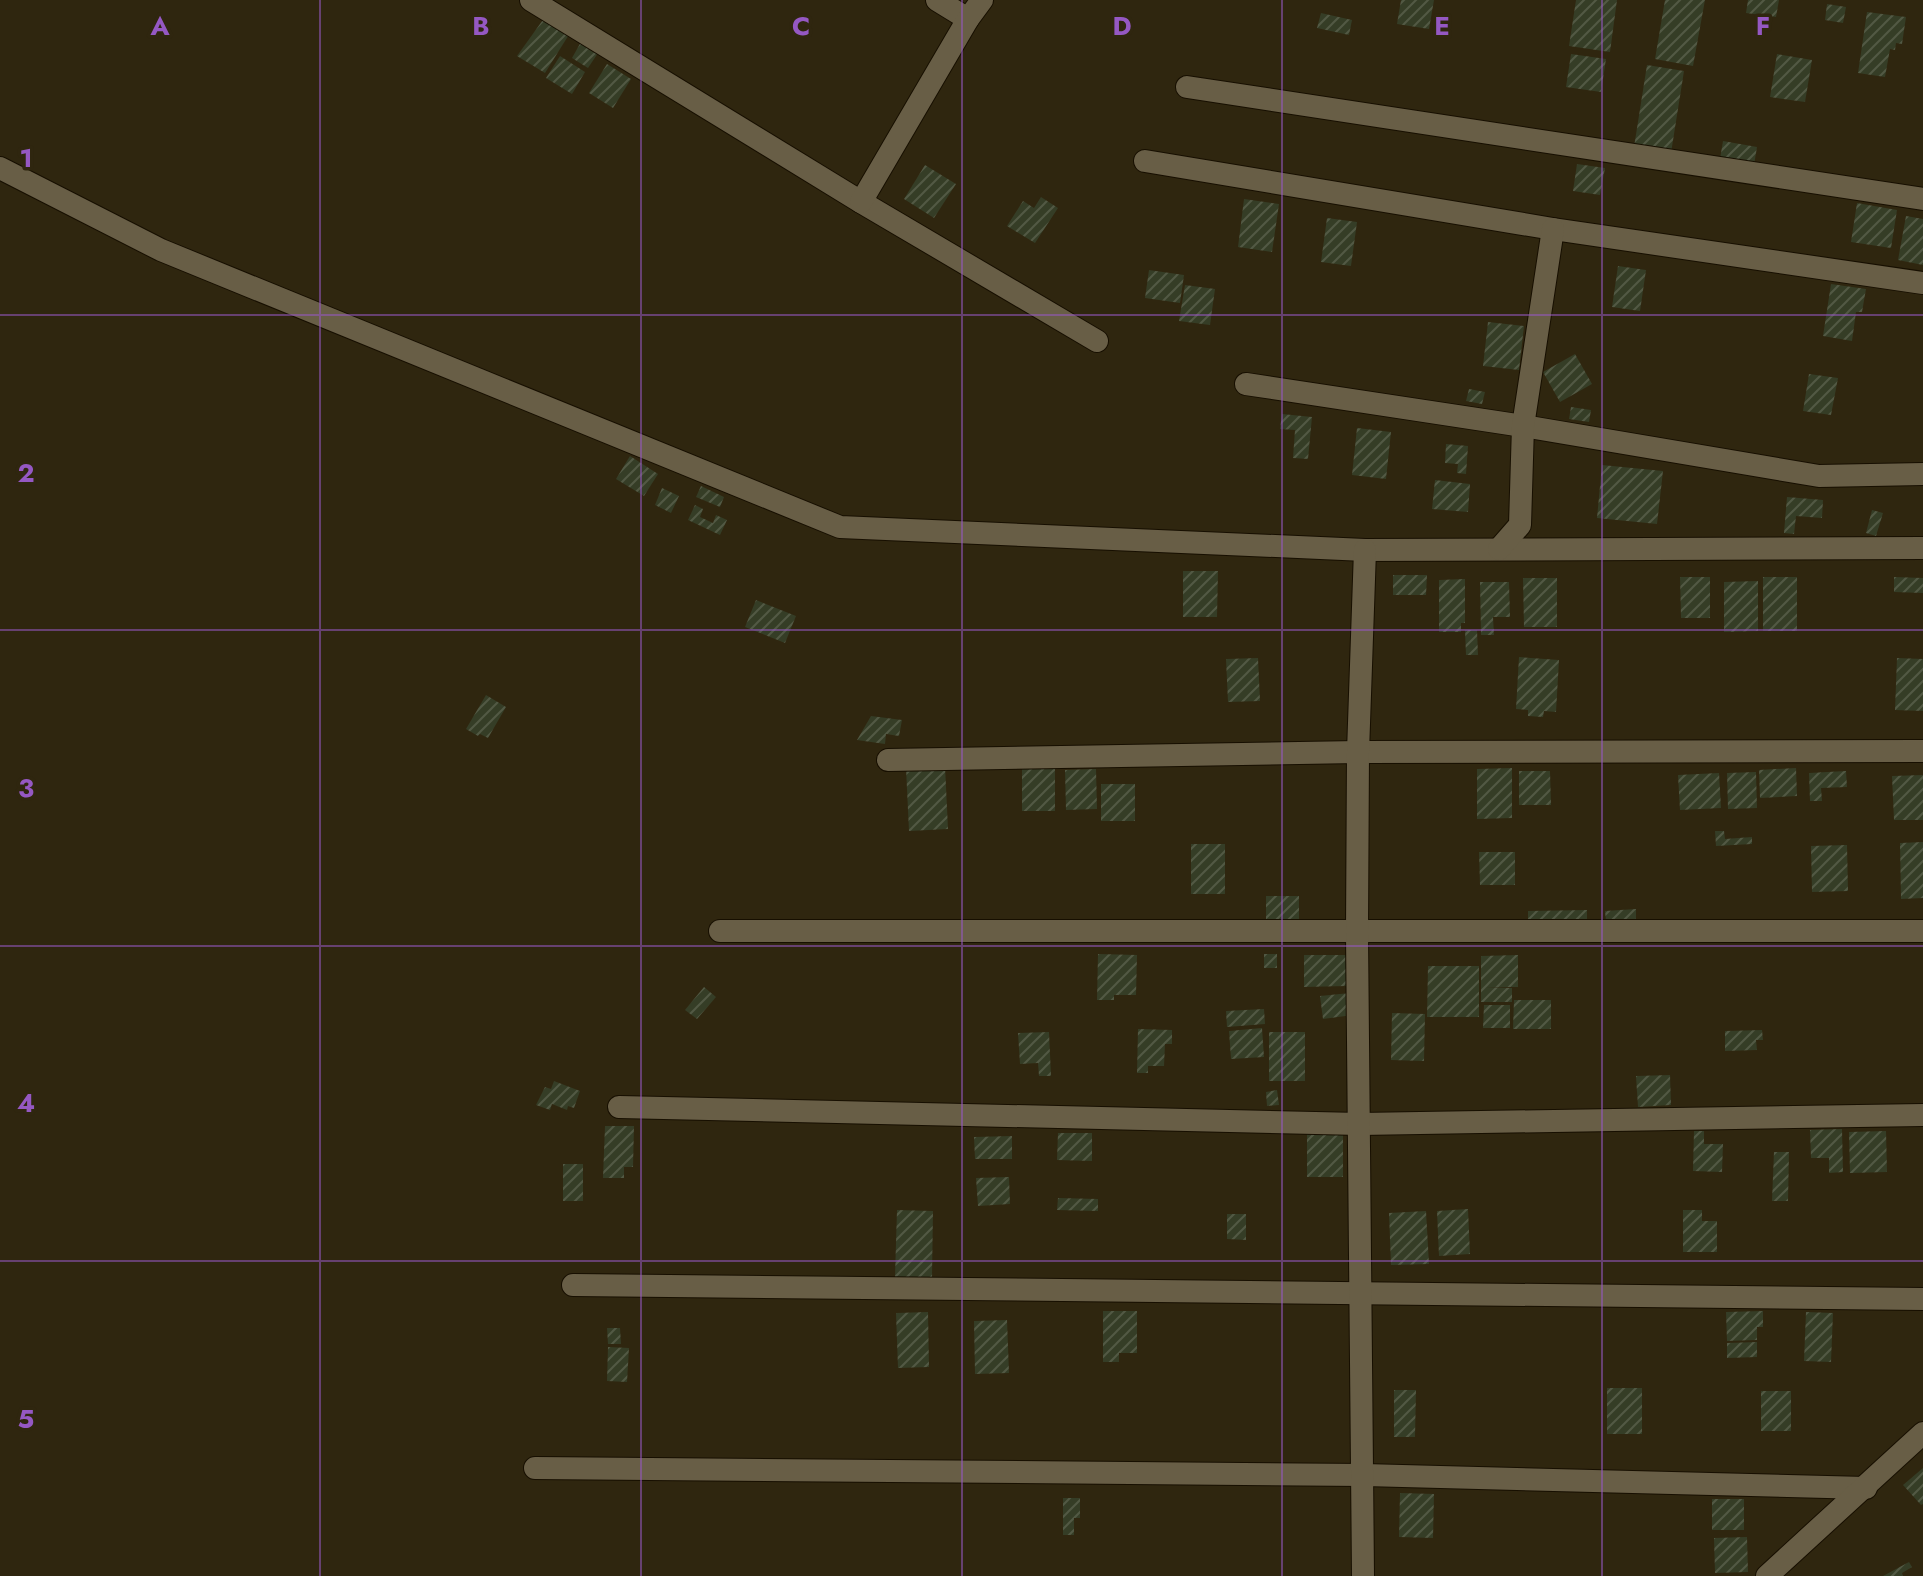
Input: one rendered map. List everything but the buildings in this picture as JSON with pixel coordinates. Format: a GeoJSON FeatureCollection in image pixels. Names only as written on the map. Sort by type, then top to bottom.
{"type":"FeatureCollection","features":[{"type":"Feature","properties":{"kind":"street"},"geometry":{"type":"LineString","coordinates":[[531,0],[861,202],[1097,341]]}},
{"type":"Feature","properties":{"kind":"street"},"geometry":{"type":"LineString","coordinates":[[937,0],[968,19]]}},
{"type":"Feature","properties":{"kind":"street"},"geometry":{"type":"LineString","coordinates":[[861,202],[982,0]]}},
{"type":"Feature","properties":{"kind":"street"},"geometry":{"type":"LineString","coordinates":[[1187,87],[1923,199]]}},
{"type":"Feature","properties":{"kind":"street"},"geometry":{"type":"LineString","coordinates":[[1145,161],[1553,229],[1923,283]]}},
{"type":"Feature","properties":{"kind":"street"},"geometry":{"type":"LineString","coordinates":[[0,168],[161,250],[840,527],[1365,550],[1923,548]]}},
{"type":"Feature","properties":{"kind":"street"},"geometry":{"type":"LineString","coordinates":[[1499,549],[1520,525],[1523,426],[1553,229]]}},
{"type":"Feature","properties":{"kind":"street"},"geometry":{"type":"LineString","coordinates":[[1246,384],[1523,426],[1819,476],[1923,474]]}},
{"type":"Feature","properties":{"kind":"street"},"geometry":{"type":"LineString","coordinates":[[1363,1576],[1357,933],[1358,752],[1365,550]]}},
{"type":"Feature","properties":{"kind":"street"},"geometry":{"type":"LineString","coordinates":[[888,760],[1358,752],[1923,751]]}},
{"type":"Feature","properties":{"kind":"street"},"geometry":{"type":"LineString","coordinates":[[720,931],[1923,931]]}},
{"type":"Feature","properties":{"kind":"street"},"geometry":{"type":"LineString","coordinates":[[619,1107],[1360,1124],[1923,1115]]}},
{"type":"Feature","properties":{"kind":"street"},"geometry":{"type":"LineString","coordinates":[[573,1285],[1923,1299]]}},
{"type":"Feature","properties":{"kind":"street"},"geometry":{"type":"LineString","coordinates":[[1767,1576],[1923,1433]]}},
{"type":"Feature","properties":{"kind":"street"},"geometry":{"type":"LineString","coordinates":[[535,1468],[1364,1475],[1866,1488]]}}]}
